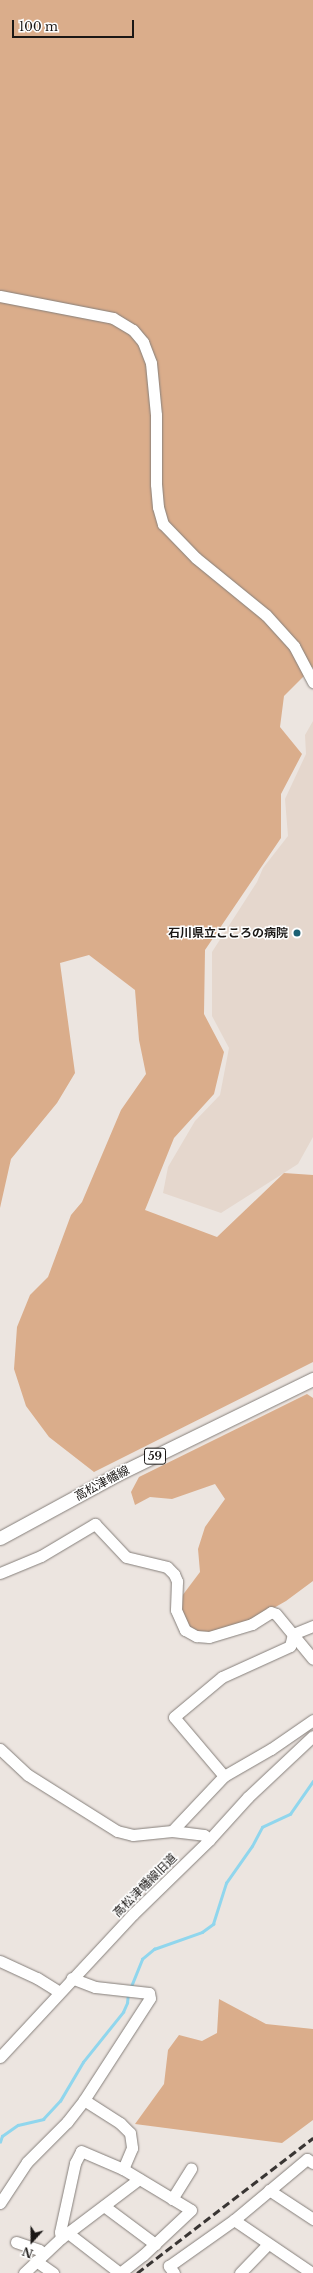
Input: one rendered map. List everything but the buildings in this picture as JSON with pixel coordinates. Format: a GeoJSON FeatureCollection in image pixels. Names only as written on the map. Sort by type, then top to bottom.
{"type":"FeatureCollection","features":[{"type":"Feature","properties":{"kind":"main road","name":"高松津幡線"},"geometry":{"type":"LineString","coordinates":[[0,1538],[118,1474],[313,1379]]}},
{"type":"Feature","properties":{"kind":"street"},"geometry":{"type":"LineString","coordinates":[[0,296],[113,318],[133,330],[143,342],[151,363],[156,416],[156,484],[158,507],[163,524],[196,558],[266,615],[294,646],[313,682]]}},
{"type":"Feature","properties":{"kind":"street"},"geometry":{"type":"LineString","coordinates":[[0,1573],[41,1556],[95,1524],[126,1556],[166,1567],[174,1574],[177,1581],[176,1610],[179,1620],[185,1630],[196,1636],[209,1637],[252,1624],[270,1612],[276,1614],[313,1659]]}},
{"type":"Feature","properties":{"kind":"street"},"geometry":{"type":"LineString","coordinates":[[293,1634],[313,1626]]}},
{"type":"Feature","properties":{"kind":"street"},"geometry":{"type":"LineString","coordinates":[[224,1776],[174,1717],[222,1677],[290,1646],[293,1634]]}},
{"type":"Feature","properties":{"kind":"street"},"geometry":{"type":"LineString","coordinates":[[172,1832],[224,1776],[270,1749],[313,1720]]}},
{"type":"Feature","properties":{"kind":"street","name":"高松津幡線旧道"},"geometry":{"type":"LineString","coordinates":[[0,2056],[133,1914],[209,1840],[248,1797],[313,1736]]}},
{"type":"Feature","properties":{"kind":"street"},"geometry":{"type":"LineString","coordinates":[[0,1749],[28,1775],[117,1831],[133,1835],[172,1832],[204,1835],[209,1840]]}},
{"type":"Feature","properties":{"kind":"street"},"geometry":{"type":"LineString","coordinates":[[0,1961],[37,1978],[59,1992]]}},
{"type":"Feature","properties":{"kind":"street"},"geometry":{"type":"LineString","coordinates":[[0,2203],[26,2162],[67,2122],[84,2100],[150,1998],[149,1993],[95,1988],[72,1978]]}},
{"type":"Feature","properties":{"kind":"street"},"geometry":{"type":"LineString","coordinates":[[84,2100],[120,2122],[130,2133],[132,2148],[123,2169]]}},
{"type":"Feature","properties":{"kind":"street"},"geometry":{"type":"LineString","coordinates":[[80,2152],[123,2169],[191,2210],[155,2244],[120,2273],[60,2232],[72,2178],[80,2152]]}},
{"type":"Feature","properties":{"kind":"street"},"geometry":{"type":"LineString","coordinates":[[174,2273],[169,2266],[234,2220],[307,2159],[313,2163]]}},
{"type":"Feature","properties":{"kind":"street"},"geometry":{"type":"LineString","coordinates":[[172,2198],[191,2168]]}},
{"type":"Feature","properties":{"kind":"street"},"geometry":{"type":"LineString","coordinates":[[24,2273],[64,2236],[139,2179]]}},
{"type":"Feature","properties":{"kind":"street"},"geometry":{"type":"LineString","coordinates":[[269,2190],[313,2220]]}},
{"type":"Feature","properties":{"kind":"street"},"geometry":{"type":"LineString","coordinates":[[104,2206],[155,2244]]}},
{"type":"Feature","properties":{"kind":"street"},"geometry":{"type":"LineString","coordinates":[[234,2220],[312,2273]]}},
{"type":"Feature","properties":{"kind":"street"},"geometry":{"type":"LineString","coordinates":[[16,2242],[39,2250],[40,2257],[53,2273]]}},
{"type":"Feature","properties":{"kind":"street"},"geometry":{"type":"LineString","coordinates":[[240,2273],[268,2244]]}},
{"type":"Feature","properties":{"kind":"shaded area"},"geometry":{"type":"Polygon","coordinates":[[[0,0],[313,0],[313,667],[284,696],[280,727],[302,754],[281,794],[281,838],[205,950],[204,1014],[224,1052],[214,1094],[174,1138],[145,1210],[217,1237],[284,1173],[313,1175],[313,1362],[94,1472],[49,1437],[26,1406],[14,1369],[17,1327],[30,1295],[48,1277],[71,1215],[82,1202],[121,1110],[146,1074],[139,1040],[135,990],[89,955],[60,963],[75,1073],[57,1103],[11,1159],[0,1208],[0,0]]]}},
{"type":"Feature","properties":{"kind":"shaded area"},"geometry":{"type":"Polygon","coordinates":[[[313,721],[313,1137],[298,1164],[221,1213],[163,1193],[168,1167],[195,1121],[220,1095],[229,1048],[212,1016],[212,952],[257,882],[263,868],[288,836],[285,799],[306,754],[305,735],[313,721]]]}},
{"type":"Feature","properties":{"kind":"shaded area"},"geometry":{"type":"Polygon","coordinates":[[[307,1394],[313,1398],[313,1581],[286,1601],[244,1625],[213,1634],[196,1633],[186,1625],[181,1611],[182,1596],[200,1572],[198,1549],[205,1527],[225,1499],[215,1484],[172,1499],[150,1497],[135,1505],[131,1492],[139,1477],[307,1394]]]}},
{"type":"Feature","properties":{"kind":"shaded area"},"geometry":{"type":"Polygon","coordinates":[[[219,1999],[266,2024],[313,2029],[313,2120],[282,2143],[135,2124],[164,2084],[168,2050],[179,2035],[202,2041],[217,2033],[219,1999]]]}},
{"type":"Feature","properties":{"kind":"waterway"},"geometry":{"type":"LineString","coordinates":[[130,1989],[142,1959],[154,1949],[202,1932],[213,1924],[226,1883],[252,1846],[262,1827],[290,1814],[313,1781]]}},
{"type":"Feature","properties":{"kind":"waterway"},"geometry":{"type":"LineString","coordinates":[[0,2142],[2,2136],[18,2125],[43,2119],[60,2101],[83,2062],[123,2012],[127,2003],[128,1993]]}},
{"type":"Feature","properties":{"kind":"railway"},"geometry":{"type":"LineString","coordinates":[[137,2273],[313,2138]]}},
{"type":"Feature","properties":{"kind":"place","name":"石川県立こころの病院"},"geometry":{"type":"Point","coordinates":[297,933]}}]}
